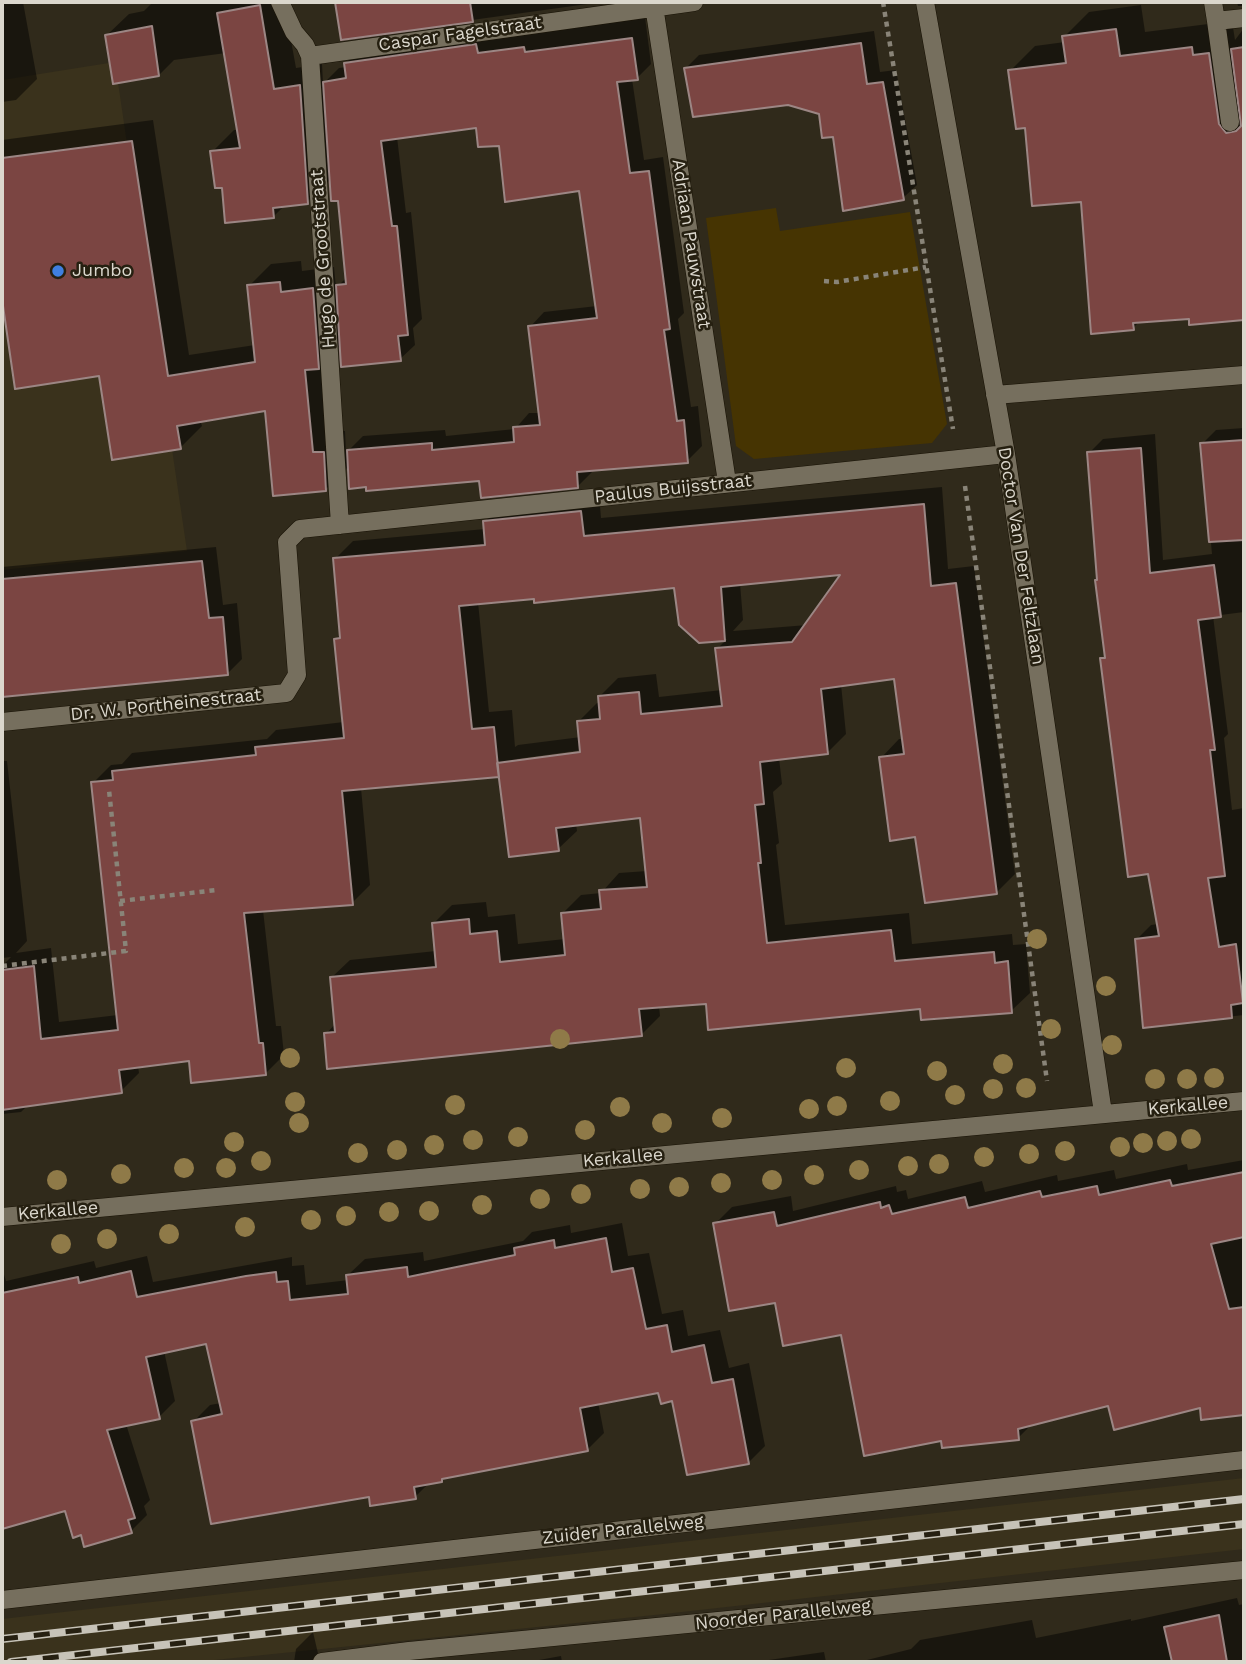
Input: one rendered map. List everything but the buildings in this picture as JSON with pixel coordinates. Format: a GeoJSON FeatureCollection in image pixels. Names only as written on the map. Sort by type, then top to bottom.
{"type":"FeatureCollection","features":[{"type":"Feature","properties":{"kind":"street","name":"Hugo de Grootstraat"},"geometry":{"type":"LineString","coordinates":[[280,2],[294,32],[310,56],[340,525]]}},
{"type":"Feature","properties":{"kind":"street","name":"Caspar Fagelstraat"},"geometry":{"type":"LineString","coordinates":[[310,56],[694,2]]}},
{"type":"Feature","properties":{"kind":"street","name":"Doctor Van Der Feltzlaan"},"geometry":{"type":"LineString","coordinates":[[925,2],[1006,454],[1103,1113]]}},
{"type":"Feature","properties":{"kind":"street"},"geometry":{"type":"LineString","coordinates":[[1213,2],[1230,122]]}},
{"type":"Feature","properties":{"kind":"street","name":"Adriaan Pauwstraat"},"geometry":{"type":"LineString","coordinates":[[654,6],[727,482]]}},
{"type":"Feature","properties":{"kind":"street"},"geometry":{"type":"LineString","coordinates":[[1216,21],[1244,18]]}},
{"type":"Feature","properties":{"kind":"street"},"geometry":{"type":"LineString","coordinates":[[995,395],[1244,375]]}},
{"type":"Feature","properties":{"kind":"street","name":"Paulus Buijsstraat"},"geometry":{"type":"LineString","coordinates":[[340,525],[1006,454]]}},
{"type":"Feature","properties":{"kind":"street","name":"Dr. W. Portheinestraat"},"geometry":{"type":"LineString","coordinates":[[2,722],[286,693],[297,675],[287,542],[300,529],[340,525]]}},
{"type":"Feature","properties":{"kind":"street","name":"Kerkallee"},"geometry":{"type":"LineString","coordinates":[[2,1217],[1244,1101]]}},
{"type":"Feature","properties":{"kind":"street","name":"Zuider Parallelweg"},"geometry":{"type":"LineString","coordinates":[[2,1600],[1244,1460]]}},
{"type":"Feature","properties":{"kind":"street","name":"Noorder Parallelweg"},"geometry":{"type":"LineString","coordinates":[[322,1662],[409,1651],[1244,1570]]}},
{"type":"Feature","properties":{"kind":"path"},"geometry":{"type":"LineString","coordinates":[[883,2],[958,459],[967,493],[1046,1081]]}},
{"type":"Feature","properties":{"kind":"path"},"geometry":{"type":"LineString","coordinates":[[824,281],[837,282],[926,267]]}},
{"type":"Feature","properties":{"kind":"path"},"geometry":{"type":"LineString","coordinates":[[2,966],[126,951],[109,790]]}},
{"type":"Feature","properties":{"kind":"path"},"geometry":{"type":"LineString","coordinates":[[120,901],[216,890]]}},
{"type":"Feature","properties":{"kind":"shaded area"},"geometry":{"type":"Polygon","coordinates":[[[115,62],[187,551],[2,570],[2,80],[115,62]]]}},
{"type":"Feature","properties":{"kind":"shaded area"},"geometry":{"type":"Polygon","coordinates":[[[776,208],[780,231],[910,212],[947,424],[932,443],[754,459],[736,446],[706,218],[776,208]]]}},
{"type":"Feature","properties":{"kind":"shaded area"},"geometry":{"type":"Polygon","coordinates":[[[1244,1478],[1244,1549],[664,1614],[195,1662],[2,1662],[2,1619],[1244,1478]]]}},
{"type":"Feature","properties":{"kind":"railway"},"geometry":{"type":"LineString","coordinates":[[2,1639],[1244,1499]]}},
{"type":"Feature","properties":{"kind":"railway"},"geometry":{"type":"LineString","coordinates":[[11,1662],[1244,1524]]}},
{"type":"Feature","properties":{"kind":"place","name":"Jumbo"},"geometry":{"type":"Point","coordinates":[58,271]}}]}
